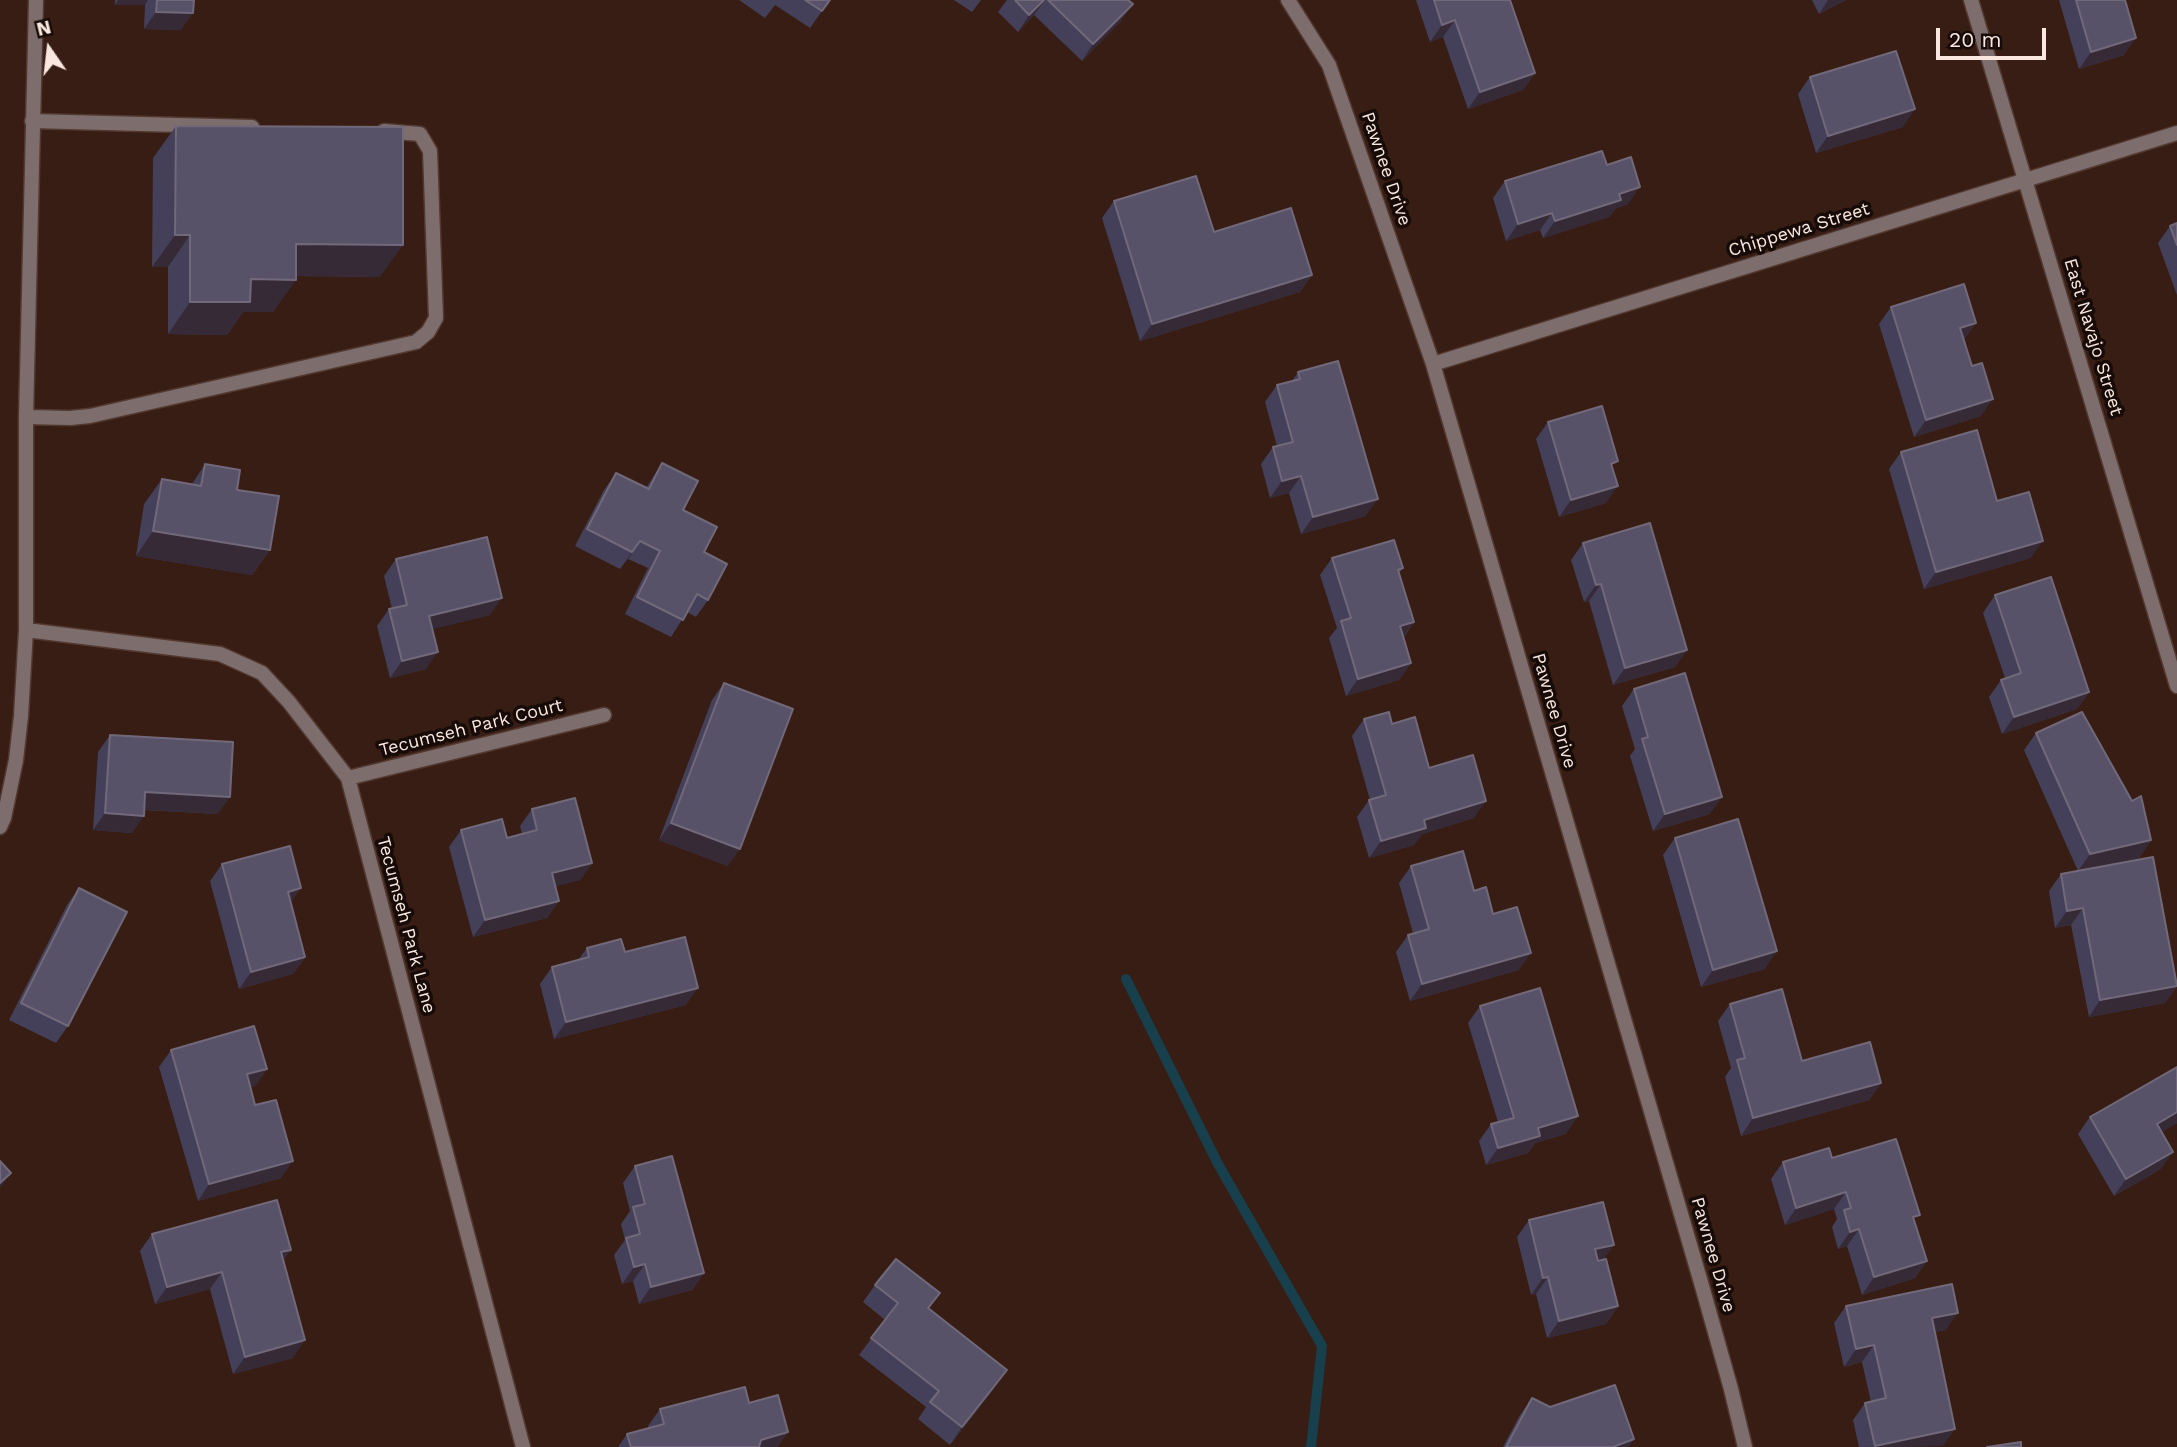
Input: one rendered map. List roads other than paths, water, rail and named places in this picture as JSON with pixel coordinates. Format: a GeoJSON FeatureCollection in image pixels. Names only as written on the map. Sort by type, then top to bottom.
{"type":"FeatureCollection","features":[{"type":"Feature","properties":{"kind":"street"},"geometry":{"type":"LineString","coordinates":[[0,827],[16,760],[26,630],[26,417],[36,0]]}},
{"type":"Feature","properties":{"kind":"street","name":"Pawnee Drive"},"geometry":{"type":"LineString","coordinates":[[1288,0],[1329,65],[1433,364],[1698,1273],[1745,1447]]}},
{"type":"Feature","properties":{"kind":"street","name":"East Navajo Street"},"geometry":{"type":"LineString","coordinates":[[1971,0],[2177,686]]}},
{"type":"Feature","properties":{"kind":"street"},"geometry":{"type":"LineString","coordinates":[[32,121],[263,127]]}},
{"type":"Feature","properties":{"kind":"street"},"geometry":{"type":"LineString","coordinates":[[26,417],[90,416],[416,342],[428,332],[436,318],[430,152],[420,134],[371,130]]}},
{"type":"Feature","properties":{"kind":"street","name":"Chippewa Street"},"geometry":{"type":"LineString","coordinates":[[1433,364],[2177,133]]}},
{"type":"Feature","properties":{"kind":"street","name":"Tecumseh Park Lane"},"geometry":{"type":"LineString","coordinates":[[26,630],[220,654],[262,673],[289,702],[348,778],[523,1447]]}},
{"type":"Feature","properties":{"kind":"street","name":"Tecumseh Park Court"},"geometry":{"type":"LineString","coordinates":[[348,778],[604,715]]}},
{"type":"Feature","properties":{"kind":"waterway"},"geometry":{"type":"LineString","coordinates":[[1126,979],[1218,1164],[1322,1346],[1311,1447]]}}]}
